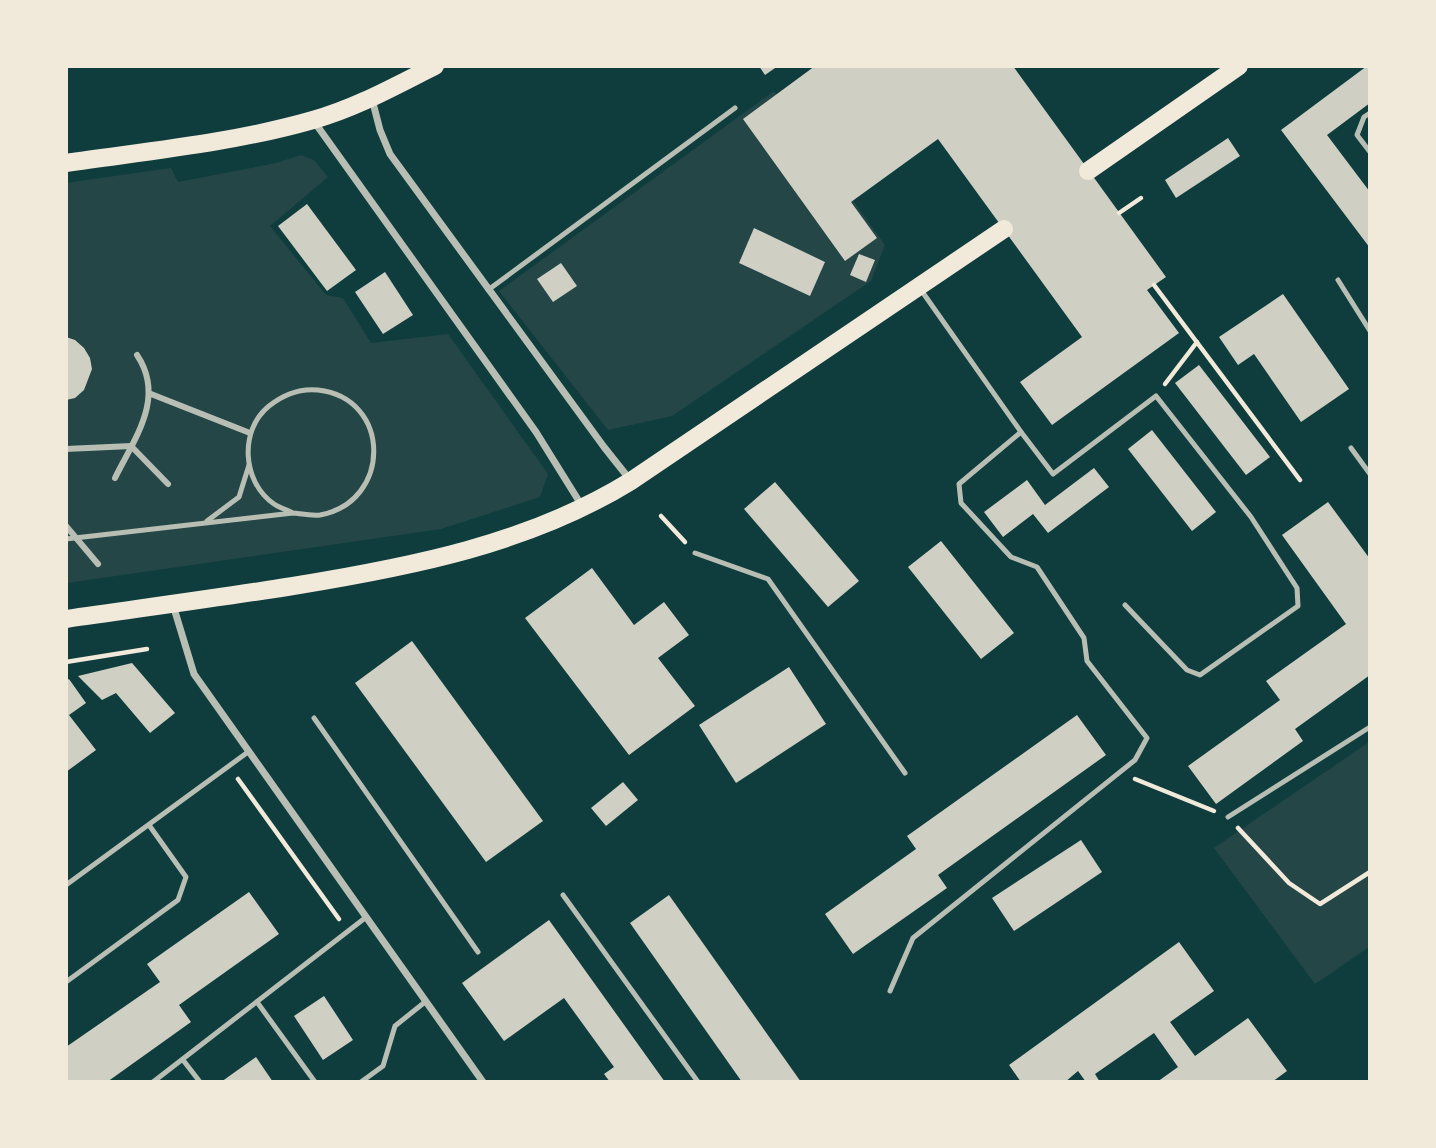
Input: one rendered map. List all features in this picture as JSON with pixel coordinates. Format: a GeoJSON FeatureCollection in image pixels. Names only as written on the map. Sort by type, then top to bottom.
{"type":"FeatureCollection","features":[{"type":"Feature","properties":{"kind":"main road"},"geometry":{"type":"LineString","coordinates":[[66,163],[209,142],[313,120],[372,98],[435,66]]}},
{"type":"Feature","properties":{"kind":"main road"},"geometry":{"type":"LineString","coordinates":[[1088,171],[1239,66]]}},
{"type":"Feature","properties":{"kind":"main road"},"geometry":{"type":"LineString","coordinates":[[66,619],[387,571],[484,546],[533,530],[631,481],[1003,229]]}},
{"type":"Feature","properties":{"kind":"street"},"geometry":{"type":"LineString","coordinates":[[372,98],[380,131],[390,154],[631,481]]}},
{"type":"Feature","properties":{"kind":"street"},"geometry":{"type":"LineString","coordinates":[[313,120],[520,410],[582,507]]}},
{"type":"Feature","properties":{"kind":"street"},"geometry":{"type":"LineString","coordinates":[[115,478],[143,422],[150,394],[142,363],[137,355]]}},
{"type":"Feature","properties":{"kind":"street"},"geometry":{"type":"LineString","coordinates":[[150,394],[250,433]]}},
{"type":"Feature","properties":{"kind":"street"},"geometry":{"type":"LineString","coordinates":[[66,449],[131,446],[168,484]]}},
{"type":"Feature","properties":{"kind":"street"},"geometry":{"type":"LineString","coordinates":[[66,526],[98,564]]}},
{"type":"Feature","properties":{"kind":"street"},"geometry":{"type":"LineString","coordinates":[[173,605],[194,674],[482,1082]]}},
{"type":"Feature","properties":{"kind":"lane"},"geometry":{"type":"LineString","coordinates":[[488,290],[736,108]]}},
{"type":"Feature","properties":{"kind":"lane"},"geometry":{"type":"LineString","coordinates":[[1370,113],[1364,117],[1357,135],[1370,152]]}},
{"type":"Feature","properties":{"kind":"lane"},"geometry":{"type":"LineString","coordinates":[[1338,280],[1370,331]]}},
{"type":"Feature","properties":{"kind":"lane"},"geometry":{"type":"LineString","coordinates":[[919,288],[1053,474],[1156,396],[1251,517],[1297,588],[1298,607],[1200,675],[1187,670],[1125,605]]}},
{"type":"Feature","properties":{"kind":"lane"},"geometry":{"type":"LineString","coordinates":[[66,538],[197,524],[293,513],[318,516],[342,508],[361,492],[373,470],[375,446],[368,422],[352,403],[330,391],[305,389],[281,396],[262,412],[250,433],[248,465],[239,497],[206,522],[197,524]]}},
{"type":"Feature","properties":{"kind":"lane"},"geometry":{"type":"LineString","coordinates":[[890,992],[913,938],[1135,760],[1147,738],[1087,661],[1084,638],[1037,567],[1011,558],[961,503],[959,484],[1021,432]]}},
{"type":"Feature","properties":{"kind":"lane"},"geometry":{"type":"LineString","coordinates":[[1351,448],[1370,474]]}},
{"type":"Feature","properties":{"kind":"lane"},"geometry":{"type":"LineString","coordinates":[[248,465],[257,486],[273,503],[293,513]]}},
{"type":"Feature","properties":{"kind":"lane"},"geometry":{"type":"LineString","coordinates":[[695,553],[768,579],[905,774]]}},
{"type":"Feature","properties":{"kind":"lane"},"geometry":{"type":"LineString","coordinates":[[314,718],[478,952]]}},
{"type":"Feature","properties":{"kind":"lane"},"geometry":{"type":"LineString","coordinates":[[1228,817],[1370,727]]}},
{"type":"Feature","properties":{"kind":"lane"},"geometry":{"type":"LineString","coordinates":[[66,885],[248,752]]}},
{"type":"Feature","properties":{"kind":"lane"},"geometry":{"type":"LineString","coordinates":[[66,982],[178,900],[186,877],[149,825]]}},
{"type":"Feature","properties":{"kind":"lane"},"geometry":{"type":"LineString","coordinates":[[563,895],[698,1082]]}},
{"type":"Feature","properties":{"kind":"lane"},"geometry":{"type":"LineString","coordinates":[[152,1082],[365,918]]}},
{"type":"Feature","properties":{"kind":"lane"},"geometry":{"type":"LineString","coordinates":[[257,1002],[315,1082]]}},
{"type":"Feature","properties":{"kind":"lane"},"geometry":{"type":"LineString","coordinates":[[361,1082],[383,1066],[395,1026],[425,1002]]}},
{"type":"Feature","properties":{"kind":"lane"},"geometry":{"type":"LineString","coordinates":[[183,1060],[200,1082]]}},
{"type":"Feature","properties":{"kind":"path"},"geometry":{"type":"LineString","coordinates":[[1119,213],[1141,198]]}},
{"type":"Feature","properties":{"kind":"path"},"geometry":{"type":"LineString","coordinates":[[1154,285],[1300,480]]}},
{"type":"Feature","properties":{"kind":"path"},"geometry":{"type":"LineString","coordinates":[[1156,396],[1197,342]]}},
{"type":"Feature","properties":{"kind":"path"},"geometry":{"type":"LineString","coordinates":[[661,516],[695,553]]}},
{"type":"Feature","properties":{"kind":"path"},"geometry":{"type":"LineString","coordinates":[[66,662],[147,649]]}},
{"type":"Feature","properties":{"kind":"path"},"geometry":{"type":"LineString","coordinates":[[228,766],[347,932]]}},
{"type":"Feature","properties":{"kind":"path"},"geometry":{"type":"LineString","coordinates":[[1120,772],[1228,817],[1289,883],[1320,904],[1370,872]]}},
{"type":"Feature","properties":{"kind":"shaded area"},"geometry":{"type":"Polygon","coordinates":[[[774,91],[885,245],[871,281],[672,416],[608,430],[499,291],[774,91]]]}},
{"type":"Feature","properties":{"kind":"shaded area"},"geometry":{"type":"Polygon","coordinates":[[[301,155],[314,160],[328,177],[270,226],[326,295],[343,298],[371,343],[448,334],[548,474],[540,497],[441,529],[67,583],[66,183],[171,168],[178,182],[276,163],[301,155]]]}},
{"type":"Feature","properties":{"kind":"shaded area"},"geometry":{"type":"Polygon","coordinates":[[[1369,742],[1369,947],[1315,984],[1214,848],[1369,742]]]}},
{"type":"Feature","properties":{"kind":"building"},"geometry":{"type":"Polygon","coordinates":[[[759,66],[778,66],[765,75],[759,66]]]}},
{"type":"Feature","properties":{"kind":"building"},"geometry":{"type":"Polygon","coordinates":[[[815,66],[1013,66],[1166,277],[1147,290],[1179,333],[1052,425],[1020,382],[1082,337],[938,139],[851,202],[877,238],[845,261],[743,119],[815,66]]]}},
{"type":"Feature","properties":{"kind":"building"},"geometry":{"type":"Polygon","coordinates":[[[1370,66],[1370,103],[1327,135],[1370,192],[1370,248],[1281,130],[1370,66]]]}},
{"type":"Feature","properties":{"kind":"building"},"geometry":{"type":"Polygon","coordinates":[[[1228,138],[1240,156],[1176,198],[1165,180],[1228,138]]]}},
{"type":"Feature","properties":{"kind":"building"},"geometry":{"type":"Polygon","coordinates":[[[307,204],[356,270],[327,291],[278,226],[307,204]]]}},
{"type":"Feature","properties":{"kind":"building"},"geometry":{"type":"Polygon","coordinates":[[[754,228],[825,262],[810,296],[739,263],[754,228]]]}},
{"type":"Feature","properties":{"kind":"building"},"geometry":{"type":"Polygon","coordinates":[[[859,254],[875,260],[866,282],[850,275],[859,254]]]}},
{"type":"Feature","properties":{"kind":"building"},"geometry":{"type":"Polygon","coordinates":[[[561,263],[577,286],[553,302],[537,279],[561,263]]]}},
{"type":"Feature","properties":{"kind":"building"},"geometry":{"type":"Polygon","coordinates":[[[385,272],[413,315],[383,334],[355,292],[385,272]]]}},
{"type":"Feature","properties":{"kind":"building"},"geometry":{"type":"Polygon","coordinates":[[[1283,294],[1349,389],[1301,422],[1254,354],[1238,365],[1219,337],[1283,294]]]}},
{"type":"Feature","properties":{"kind":"building"},"geometry":{"type":"Polygon","coordinates":[[[66,337],[75,340],[84,348],[92,369],[84,390],[75,398],[66,400],[66,337]]]}},
{"type":"Feature","properties":{"kind":"building"},"geometry":{"type":"Polygon","coordinates":[[[1199,365],[1270,457],[1246,475],[1175,383],[1199,365]]]}},
{"type":"Feature","properties":{"kind":"building"},"geometry":{"type":"Polygon","coordinates":[[[1152,430],[1216,512],[1192,531],[1128,449],[1152,430]]]}},
{"type":"Feature","properties":{"kind":"building"},"geometry":{"type":"Polygon","coordinates":[[[1094,468],[1109,487],[1048,533],[1033,514],[1003,537],[984,512],[1027,480],[1045,505],[1094,468]]]}},
{"type":"Feature","properties":{"kind":"building"},"geometry":{"type":"Polygon","coordinates":[[[775,482],[859,581],[828,607],[744,509],[775,482]]]}},
{"type":"Feature","properties":{"kind":"building"},"geometry":{"type":"Polygon","coordinates":[[[1328,502],[1370,559],[1370,675],[1295,729],[1303,741],[1216,804],[1188,766],[1280,700],[1266,681],[1346,624],[1282,535],[1328,502]]]}},
{"type":"Feature","properties":{"kind":"building"},"geometry":{"type":"Polygon","coordinates":[[[941,541],[1014,633],[981,659],[908,567],[941,541]]]}},
{"type":"Feature","properties":{"kind":"building"},"geometry":{"type":"Polygon","coordinates":[[[592,568],[634,625],[664,602],[689,635],[658,658],[695,706],[629,755],[525,618],[592,568]]]}},
{"type":"Feature","properties":{"kind":"building"},"geometry":{"type":"Polygon","coordinates":[[[412,641],[543,821],[486,862],[355,683],[412,641]]]}},
{"type":"Feature","properties":{"kind":"building"},"geometry":{"type":"Polygon","coordinates":[[[132,663],[175,713],[150,733],[116,693],[102,700],[78,676],[132,663]]]}},
{"type":"Feature","properties":{"kind":"building"},"geometry":{"type":"Polygon","coordinates":[[[789,667],[826,724],[736,783],[699,725],[789,667]]]}},
{"type":"Feature","properties":{"kind":"building"},"geometry":{"type":"Polygon","coordinates":[[[69,679],[86,703],[69,715],[96,750],[66,772],[66,681],[69,679]]]}},
{"type":"Feature","properties":{"kind":"building"},"geometry":{"type":"Polygon","coordinates":[[[1077,715],[1106,755],[938,875],[947,888],[853,954],[825,914],[916,849],[907,836],[1077,715]]]}},
{"type":"Feature","properties":{"kind":"building"},"geometry":{"type":"Polygon","coordinates":[[[623,782],[638,800],[606,826],[591,808],[623,782]]]}},
{"type":"Feature","properties":{"kind":"building"},"geometry":{"type":"Polygon","coordinates":[[[1081,840],[1102,872],[1014,931],[992,898],[1081,840]]]}},
{"type":"Feature","properties":{"kind":"building"},"geometry":{"type":"Polygon","coordinates":[[[249,892],[279,934],[179,1005],[191,1022],[107,1082],[66,1082],[66,1047],[160,982],[147,964],[249,892]]]}},
{"type":"Feature","properties":{"kind":"building"},"geometry":{"type":"Polygon","coordinates":[[[669,895],[801,1082],[742,1082],[630,923],[669,895]]]}},
{"type":"Feature","properties":{"kind":"building"},"geometry":{"type":"Polygon","coordinates":[[[549,920],[665,1082],[610,1082],[604,1074],[614,1067],[564,998],[504,1041],[462,983],[549,920]]]}},
{"type":"Feature","properties":{"kind":"building"},"geometry":{"type":"Polygon","coordinates":[[[1179,942],[1214,991],[1170,1022],[1195,1056],[1248,1018],[1287,1071],[1272,1082],[1157,1082],[1178,1067],[1154,1033],[1095,1074],[1100,1082],[1086,1082],[1078,1071],[1065,1082],[1021,1082],[1009,1065],[1179,942]]]}},
{"type":"Feature","properties":{"kind":"building"},"geometry":{"type":"Polygon","coordinates":[[[324,996],[353,1040],[323,1060],[294,1016],[324,996]]]}},
{"type":"Feature","properties":{"kind":"building"},"geometry":{"type":"Polygon","coordinates":[[[256,1057],[273,1082],[221,1082],[256,1057]]]}}]}
